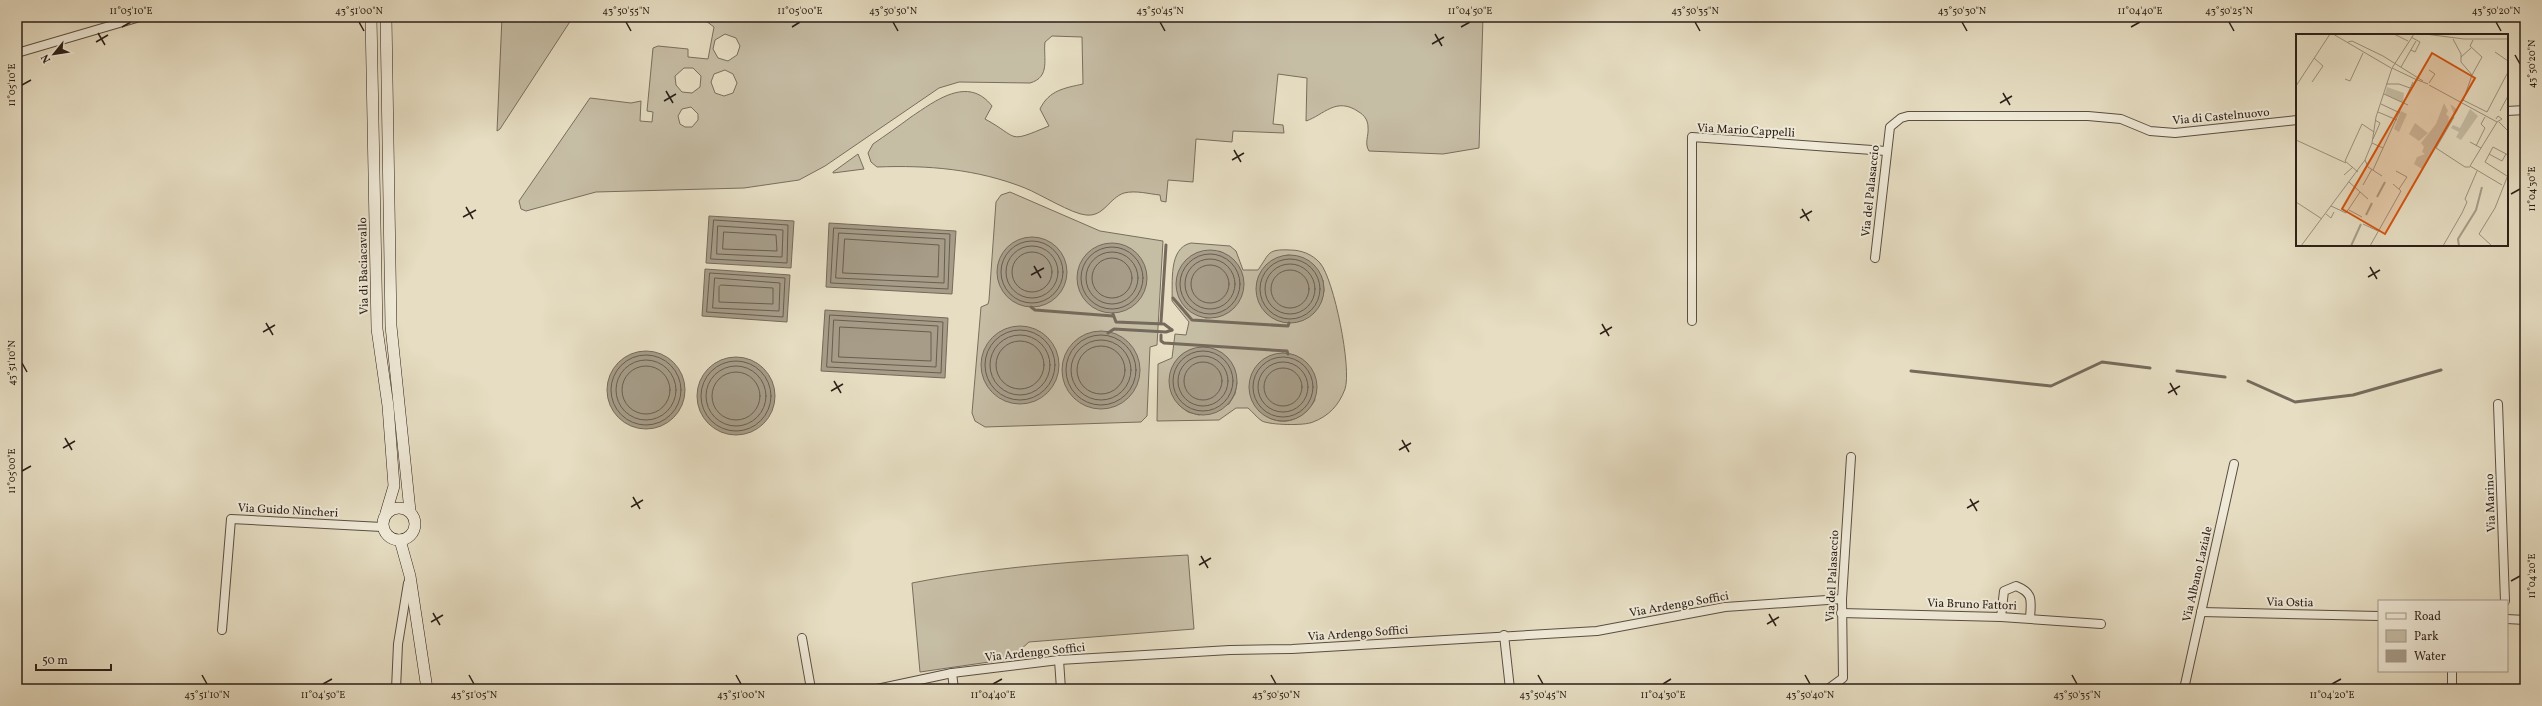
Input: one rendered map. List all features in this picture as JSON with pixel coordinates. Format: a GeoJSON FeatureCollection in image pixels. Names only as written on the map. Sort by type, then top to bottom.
{"type":"FeatureCollection","features":[{"type":"Feature","properties":{"kind":"main road","name":"Via di Baciacavallo"},"geometry":{"type":"LineString","coordinates":[[371,17],[377,329],[388,406],[394,486],[382,527]]}},
{"type":"Feature","properties":{"kind":"main road"},"geometry":{"type":"LineString","coordinates":[[382,527],[388,537],[400,540],[411,535],[414,530],[414,518],[410,511],[390,326],[386,17]]}},
{"type":"Feature","properties":{"kind":"main road"},"geometry":{"type":"LineString","coordinates":[[386,513],[398,507],[410,511]]}},
{"type":"Feature","properties":{"kind":"main road"},"geometry":{"type":"LineString","coordinates":[[400,540],[410,576],[426,689]]}},
{"type":"Feature","properties":{"kind":"street"},"geometry":{"type":"LineString","coordinates":[[17,53],[140,17]]}},
{"type":"Feature","properties":{"kind":"street"},"geometry":{"type":"LineString","coordinates":[[2508,111],[2525,110]]}},
{"type":"Feature","properties":{"kind":"street","name":"Via di Castelnuovo"},"geometry":{"type":"LineString","coordinates":[[1890,126],[1900,118],[1908,116],[2088,116],[2121,119],[2150,131],[2175,133],[2296,120]]}},
{"type":"Feature","properties":{"kind":"street","name":"Via del Palasaccio"},"geometry":{"type":"LineString","coordinates":[[1875,258],[1890,126]]}},
{"type":"Feature","properties":{"kind":"street","name":"Via Mario Cappelli"},"geometry":{"type":"LineString","coordinates":[[1692,321],[1692,137],[1886,151]]}},
{"type":"Feature","properties":{"kind":"street","name":"Via Marino"},"geometry":{"type":"LineString","coordinates":[[2498,404],[2505,600]]}},
{"type":"Feature","properties":{"kind":"street","name":"Via del Palasaccio"},"geometry":{"type":"LineString","coordinates":[[1828,689],[1843,678],[1842,599],[1851,457]]}},
{"type":"Feature","properties":{"kind":"street","name":"Via Albano Laziale"},"geometry":{"type":"LineString","coordinates":[[2184,689],[2234,464]]}},
{"type":"Feature","properties":{"kind":"street","name":"Via Guido Nincheri"},"geometry":{"type":"LineString","coordinates":[[222,630],[231,519],[382,527]]}},
{"type":"Feature","properties":{"kind":"street"},"geometry":{"type":"LineString","coordinates":[[396,689],[398,644],[410,576]]}},
{"type":"Feature","properties":{"kind":"street"},"geometry":{"type":"LineString","coordinates":[[2001,616],[2004,591],[2016,586],[2025,590],[2031,599],[2030,618]]}},
{"type":"Feature","properties":{"kind":"street","name":"Via Ardengo Soffici"},"geometry":{"type":"LineString","coordinates":[[877,689],[952,673],[1059,660],[1230,650],[1292,649],[1504,634],[1597,630],[1726,606],[1842,599]]}},
{"type":"Feature","properties":{"kind":"street","name":"Via Ostia"},"geometry":{"type":"LineString","coordinates":[[2201,612],[2378,616]]}},
{"type":"Feature","properties":{"kind":"street","name":"Via Bruno Fattori"},"geometry":{"type":"LineString","coordinates":[[1842,613],[2001,616],[2101,624]]}},
{"type":"Feature","properties":{"kind":"street"},"geometry":{"type":"LineString","coordinates":[[2508,619],[2525,620]]}},
{"type":"Feature","properties":{"kind":"street"},"geometry":{"type":"LineString","coordinates":[[1504,634],[1510,689]]}},
{"type":"Feature","properties":{"kind":"street"},"geometry":{"type":"LineString","coordinates":[[802,638],[811,689]]}},
{"type":"Feature","properties":{"kind":"street"},"geometry":{"type":"LineString","coordinates":[[1059,660],[1061,689]]}},
{"type":"Feature","properties":{"kind":"street"},"geometry":{"type":"LineString","coordinates":[[2452,672],[2452,689]]}},
{"type":"Feature","properties":{"kind":"street"},"geometry":{"type":"LineString","coordinates":[[952,673],[954,689]]}},
{"type":"Feature","properties":{"kind":"green space"},"geometry":{"type":"Polygon","coordinates":[[[502,17],[573,17],[500,129],[497,131],[502,17]]]}},
{"type":"Feature","properties":{"kind":"green space"},"geometry":{"type":"Polygon","coordinates":[[[674,17],[1483,17],[1479,148],[1443,154],[1369,151],[1367,145],[1368,124],[1363,115],[1351,108],[1337,106],[1306,121],[1307,78],[1278,74],[1273,124],[1283,125],[1284,133],[1233,131],[1232,142],[1196,139],[1193,182],[1168,180],[1166,202],[1161,201],[1160,195],[1129,192],[1119,195],[1097,213],[1086,215],[1065,208],[1025,188],[989,176],[971,172],[934,168],[877,167],[871,162],[868,153],[873,144],[930,104],[952,94],[973,92],[983,97],[992,106],[985,119],[1014,136],[1019,137],[1026,135],[1049,126],[1040,109],[1048,98],[1058,91],[1083,84],[1082,37],[1052,36],[1045,42],[1045,66],[1041,76],[1037,80],[1030,83],[959,82],[939,88],[825,166],[799,180],[744,188],[596,192],[526,211],[521,209],[519,201],[590,98],[631,103],[641,101],[640,121],[652,122],[653,112],[647,111],[653,48],[658,46],[688,49],[688,57],[708,59],[714,27],[706,21],[674,17]],[[725,34],[715,40],[713,49],[718,58],[728,61],[737,55],[740,46],[736,38],[725,34]],[[684,68],[675,76],[676,85],[682,92],[692,93],[700,87],[701,76],[693,68],[684,68]],[[725,70],[714,74],[711,82],[715,93],[724,96],[733,93],[737,83],[733,74],[725,70]],[[691,107],[682,109],[678,116],[680,124],[685,127],[692,127],[698,120],[698,114],[691,107]]]}},
{"type":"Feature","properties":{"kind":"green space"},"geometry":{"type":"Polygon","coordinates":[[[858,154],[864,169],[833,173],[833,172],[858,154]]]}},
{"type":"Feature","properties":{"kind":"green space"},"geometry":{"type":"Polygon","coordinates":[[[1010,192],[1100,231],[1163,241],[1157,345],[1150,347],[1147,416],[1141,422],[985,427],[975,421],[972,413],[981,307],[988,304],[989,300],[996,202],[1001,195],[1010,192]]]}},
{"type":"Feature","properties":{"kind":"green space"},"geometry":{"type":"Polygon","coordinates":[[[1191,243],[1230,246],[1236,251],[1243,270],[1258,270],[1267,256],[1273,251],[1277,250],[1294,250],[1302,252],[1310,255],[1320,263],[1331,287],[1336,305],[1344,345],[1347,378],[1345,389],[1340,400],[1329,413],[1313,422],[1295,424],[1279,424],[1262,421],[1248,408],[1236,408],[1219,420],[1157,421],[1158,364],[1172,358],[1175,334],[1186,335],[1189,322],[1172,301],[1173,267],[1178,252],[1184,246],[1191,243]],[[1219,251],[1205,318],[1227,313],[1236,304],[1238,298],[1239,282],[1237,267],[1233,260],[1219,251]],[[1288,255],[1277,259],[1265,267],[1257,282],[1321,302],[1324,291],[1323,280],[1299,257],[1288,255]],[[1202,347],[1181,355],[1174,364],[1179,405],[1188,412],[1199,415],[1229,404],[1235,394],[1237,383],[1223,354],[1213,349],[1202,347]],[[1282,353],[1250,391],[1255,403],[1262,412],[1270,418],[1279,421],[1289,421],[1298,417],[1307,410],[1315,400],[1303,360],[1293,355],[1282,353]]]}},
{"type":"Feature","properties":{"kind":"green space"},"geometry":{"type":"Polygon","coordinates":[[[1188,555],[1194,629],[1029,642],[1010,659],[920,672],[912,583],[981,572],[1050,564],[1188,555]]]}},
{"type":"Feature","properties":{"kind":"water"},"geometry":{"type":"Polygon","coordinates":[[[709,216],[794,221],[791,268],[706,263],[709,216]]]}},
{"type":"Feature","properties":{"kind":"water"},"geometry":{"type":"Polygon","coordinates":[[[829,223],[956,231],[952,294],[826,287],[829,223]]]}},
{"type":"Feature","properties":{"kind":"water"},"geometry":{"type":"Polygon","coordinates":[[[1025,237],[1039,237],[1052,243],[1061,252],[1067,265],[1065,285],[1057,297],[1039,307],[1025,307],[1012,301],[1003,292],[997,279],[997,265],[1003,252],[1012,243],[1025,237]]]}},
{"type":"Feature","properties":{"kind":"water"},"geometry":{"type":"Polygon","coordinates":[[[1105,243],[1119,243],[1132,249],[1141,258],[1147,271],[1145,291],[1137,303],[1119,313],[1105,313],[1092,307],[1083,298],[1077,285],[1077,271],[1083,258],[1092,249],[1105,243]]]}},
{"type":"Feature","properties":{"kind":"water"},"geometry":{"type":"Polygon","coordinates":[[[1210,250],[1223,253],[1234,260],[1241,271],[1244,284],[1241,297],[1234,308],[1223,315],[1210,318],[1197,315],[1186,308],[1179,297],[1176,284],[1179,271],[1186,260],[1197,253],[1210,250]]]}},
{"type":"Feature","properties":{"kind":"water"},"geometry":{"type":"Polygon","coordinates":[[[1290,255],[1303,258],[1314,265],[1321,276],[1324,289],[1321,302],[1314,313],[1303,320],[1290,323],[1277,320],[1266,313],[1259,302],[1256,289],[1259,276],[1266,265],[1277,258],[1290,255]]]}},
{"type":"Feature","properties":{"kind":"water"},"geometry":{"type":"Polygon","coordinates":[[[705,269],[790,275],[787,322],[702,316],[705,269]]]}},
{"type":"Feature","properties":{"kind":"water"},"geometry":{"type":"Polygon","coordinates":[[[825,310],[948,318],[945,378],[821,371],[825,310]]]}},
{"type":"Feature","properties":{"kind":"water"},"geometry":{"type":"Polygon","coordinates":[[[1020,326],[1035,329],[1047,338],[1056,350],[1059,365],[1056,380],[1047,392],[1035,401],[1020,404],[1005,401],[993,392],[984,380],[981,365],[984,350],[993,338],[1005,329],[1020,326]]]}},
{"type":"Feature","properties":{"kind":"water"},"geometry":{"type":"Polygon","coordinates":[[[1101,331],[1116,334],[1128,343],[1137,355],[1140,370],[1137,385],[1128,397],[1116,406],[1101,409],[1086,406],[1074,397],[1065,385],[1062,370],[1065,355],[1074,343],[1086,334],[1101,331]]]}},
{"type":"Feature","properties":{"kind":"water"},"geometry":{"type":"Polygon","coordinates":[[[1203,347],[1216,350],[1227,357],[1234,368],[1237,381],[1234,394],[1227,405],[1216,412],[1203,415],[1190,412],[1179,405],[1172,394],[1169,381],[1172,368],[1179,357],[1190,350],[1203,347]]]}},
{"type":"Feature","properties":{"kind":"water"},"geometry":{"type":"Polygon","coordinates":[[[638,351],[654,351],[668,357],[679,368],[685,382],[685,398],[679,412],[668,423],[654,429],[638,429],[624,423],[613,412],[607,398],[607,382],[613,368],[624,357],[638,351]]]}},
{"type":"Feature","properties":{"kind":"water"},"geometry":{"type":"Polygon","coordinates":[[[1283,353],[1296,356],[1307,363],[1314,374],[1317,387],[1314,400],[1307,411],[1296,418],[1283,421],[1270,418],[1259,411],[1252,400],[1249,387],[1252,374],[1259,363],[1270,356],[1283,353]]]}},
{"type":"Feature","properties":{"kind":"water"},"geometry":{"type":"Polygon","coordinates":[[[728,357],[744,357],[758,363],[769,374],[775,388],[775,404],[769,418],[758,429],[744,435],[728,435],[714,429],[703,418],[697,404],[697,388],[703,374],[714,363],[728,357]]]}},
{"type":"Feature","properties":{"kind":"waterway"},"geometry":{"type":"LineString","coordinates":[[1161,322],[1166,245]]}},
{"type":"Feature","properties":{"kind":"waterway"},"geometry":{"type":"LineString","coordinates":[[1173,298],[1192,320],[1288,326],[1289,323]]}},
{"type":"Feature","properties":{"kind":"waterway"},"geometry":{"type":"LineString","coordinates":[[1031,307],[1035,310],[1113,316]]}},
{"type":"Feature","properties":{"kind":"waterway"},"geometry":{"type":"LineString","coordinates":[[1113,314],[1116,322],[1164,324],[1172,330]]}},
{"type":"Feature","properties":{"kind":"waterway"},"geometry":{"type":"LineString","coordinates":[[1108,333],[1114,329],[1166,332],[1172,330]]}},
{"type":"Feature","properties":{"kind":"waterway"},"geometry":{"type":"LineString","coordinates":[[1161,335],[1161,341],[1164,343],[1287,351],[1288,354]]}},
{"type":"Feature","properties":{"kind":"waterway"},"geometry":{"type":"LineString","coordinates":[[1911,371],[2051,386],[2102,362],[2150,368]]}},
{"type":"Feature","properties":{"kind":"waterway"},"geometry":{"type":"LineString","coordinates":[[2248,381],[2295,402],[2353,395],[2441,370]]}},
{"type":"Feature","properties":{"kind":"waterway"},"geometry":{"type":"LineString","coordinates":[[2177,371],[2225,377]]}}]}
